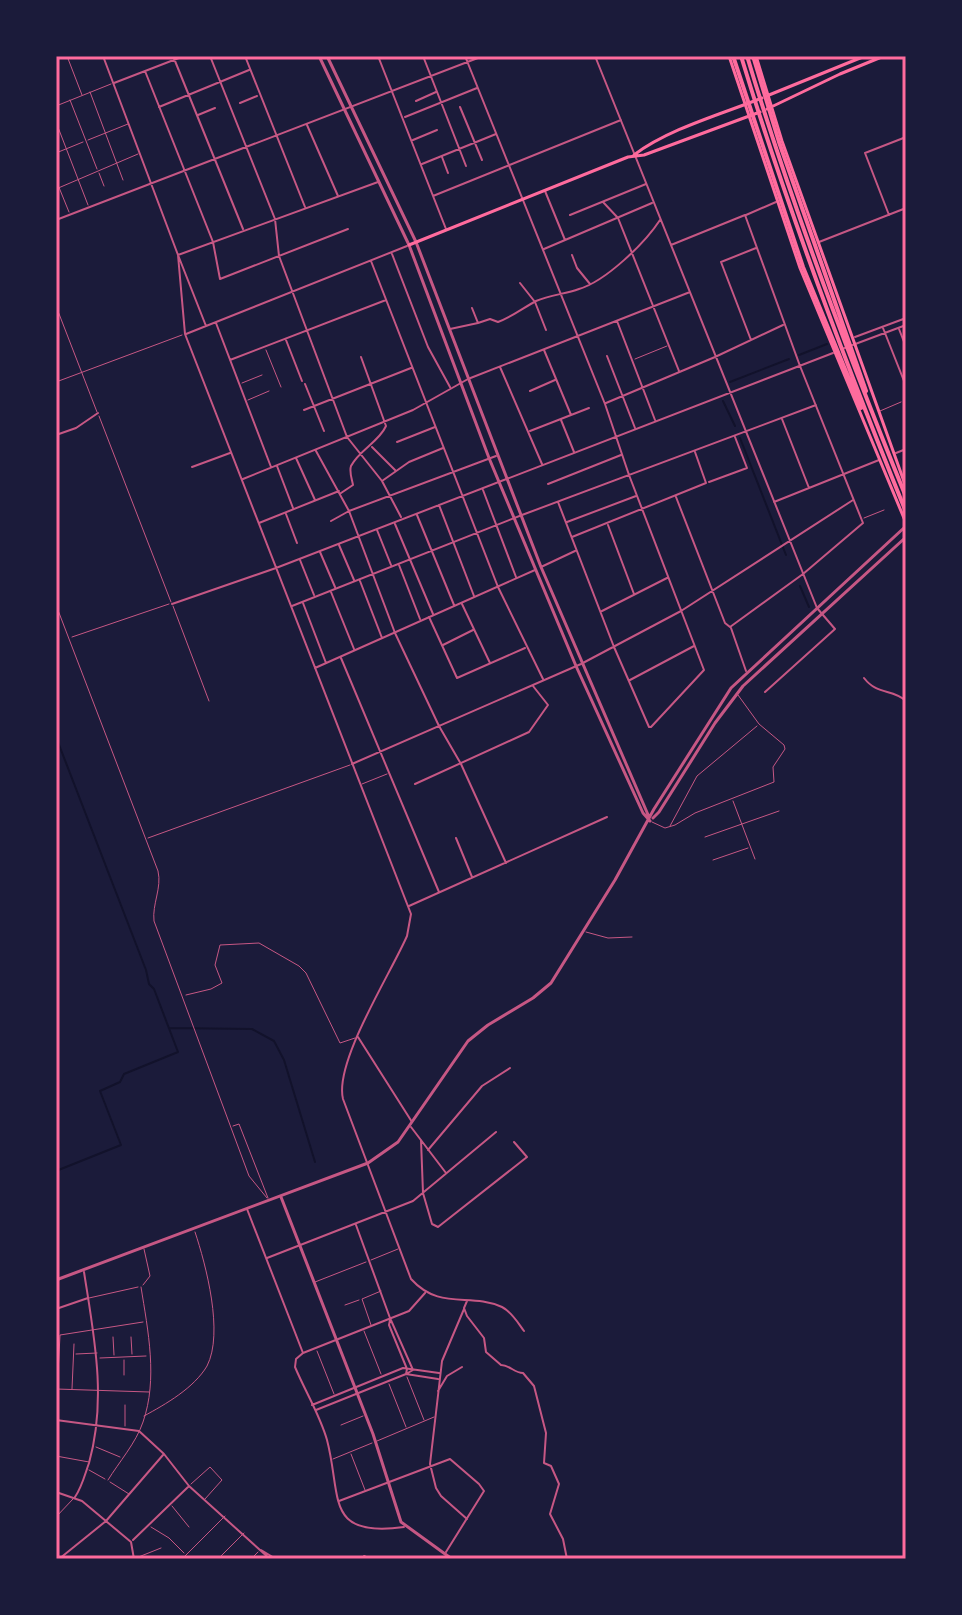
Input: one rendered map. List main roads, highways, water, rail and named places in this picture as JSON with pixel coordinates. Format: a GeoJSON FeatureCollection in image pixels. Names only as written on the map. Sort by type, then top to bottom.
{"type":"FeatureCollection","features":[{"type":"Feature","properties":{"kind":"highway"},"geometry":{"type":"LineString","coordinates":[[731,56],[750,117],[823,316],[858,402],[873,423]]}},
{"type":"Feature","properties":{"kind":"highway"},"geometry":{"type":"LineString","coordinates":[[741,56],[793,219],[873,423],[906,497]]}},
{"type":"Feature","properties":{"kind":"highway"},"geometry":{"type":"LineString","coordinates":[[752,56],[873,423]]}},
{"type":"Feature","properties":{"kind":"highway"},"geometry":{"type":"LineString","coordinates":[[752,56],[799,217],[906,512]]}},
{"type":"Feature","properties":{"kind":"main road"},"geometry":{"type":"LineString","coordinates":[[634,155],[644,155],[750,117],[884,56]]}},
{"type":"Feature","properties":{"kind":"main road"},"geometry":{"type":"LineString","coordinates":[[409,245],[634,155],[656,142],[862,57]]}},
{"type":"Feature","properties":{"kind":"main road"},"geometry":{"type":"LineString","coordinates":[[769,108],[906,487]]}},
{"type":"Feature","properties":{"kind":"main road"},"geometry":{"type":"LineString","coordinates":[[750,117],[776,202],[833,353],[906,524]]}},
{"type":"Feature","properties":{"kind":"waterway"},"geometry":{"type":"LineString","coordinates":[[799,355],[827,344]]}},
{"type":"Feature","properties":{"kind":"waterway"},"geometry":{"type":"LineString","coordinates":[[730,382],[789,359]]}},
{"type":"Feature","properties":{"kind":"waterway"},"geometry":{"type":"LineString","coordinates":[[723,401],[735,426]]}},
{"type":"Feature","properties":{"kind":"waterway"},"geometry":{"type":"LineString","coordinates":[[740,438],[786,555]]}},
{"type":"Feature","properties":{"kind":"waterway"},"geometry":{"type":"LineString","coordinates":[[800,586],[809,607]]}},
{"type":"Feature","properties":{"kind":"waterway"},"geometry":{"type":"LineString","coordinates":[[56,737],[149,984],[154,989],[178,1052],[124,1074],[120,1082],[100,1091],[121,1145],[56,1171]]}},
{"type":"Feature","properties":{"kind":"waterway"},"geometry":{"type":"LineString","coordinates":[[169,1028],[252,1029],[274,1041],[284,1060],[315,1162]]}}]}
